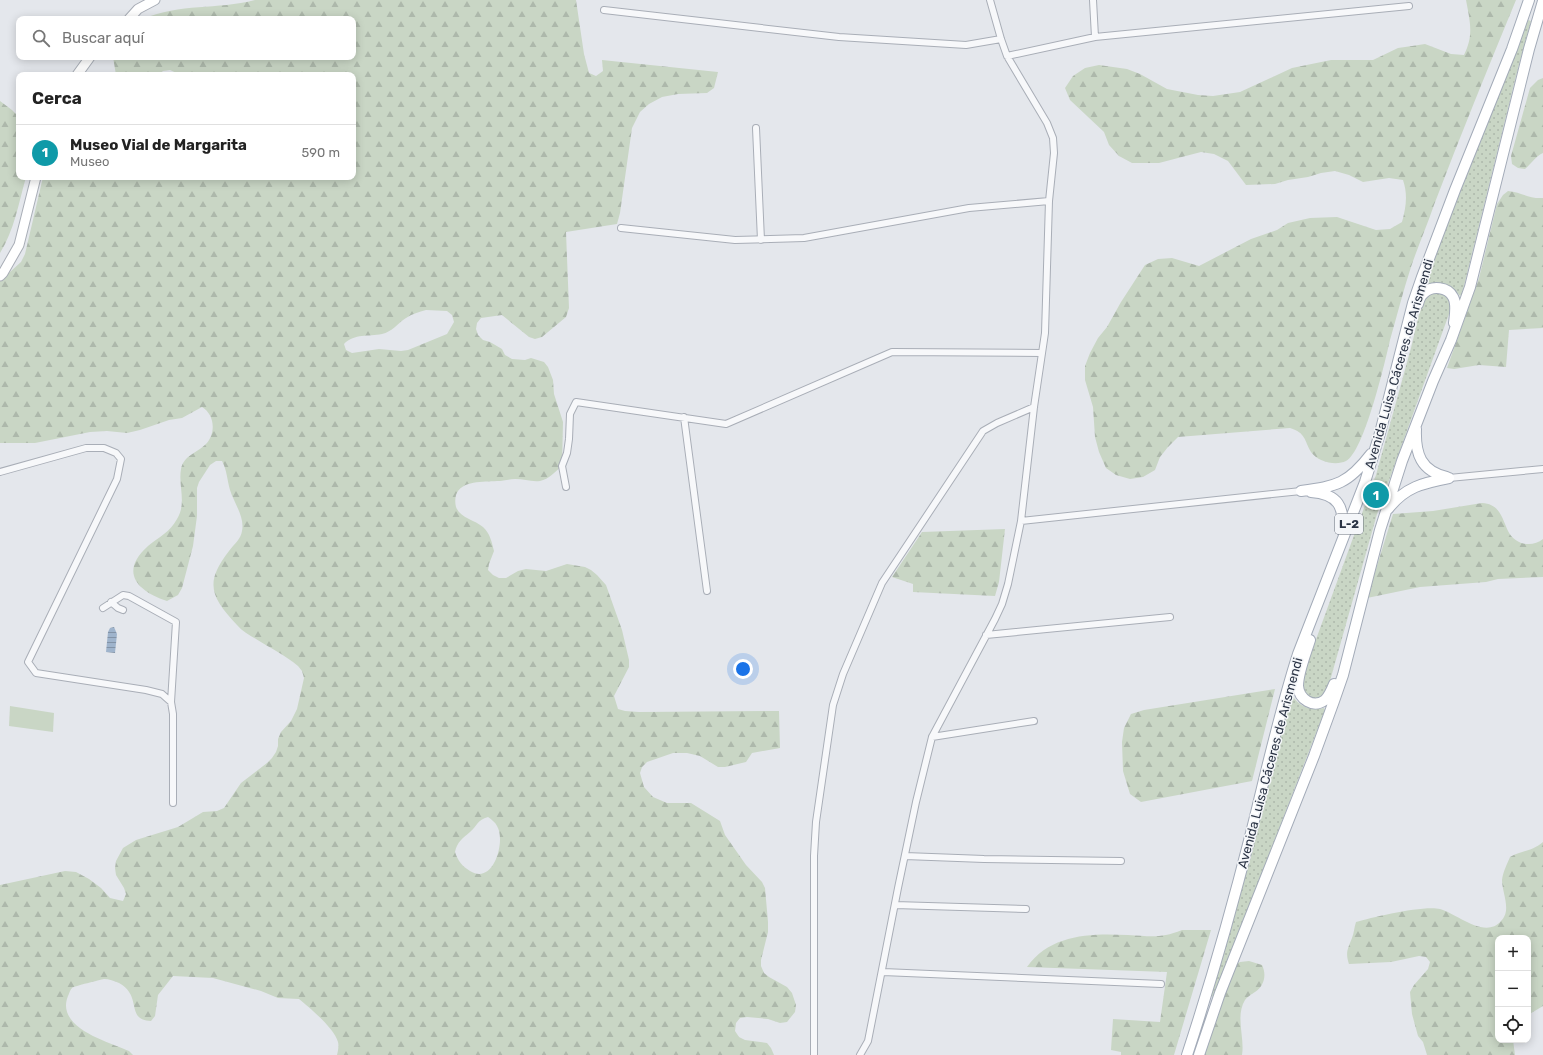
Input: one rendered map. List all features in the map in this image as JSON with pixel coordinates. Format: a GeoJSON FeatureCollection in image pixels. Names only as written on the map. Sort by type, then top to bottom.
{"type":"FeatureCollection","features":[{"type":"Feature","properties":{"kind":"main road","name":"Avenida Luisa Cáceres de Arismendi"},"geometry":{"type":"LineString","coordinates":[[1187,1055],[1216,963],[1251,834],[1289,682],[1298,654],[1365,482],[1376,448],[1413,303],[1433,244],[1512,49],[1529,0]]}},
{"type":"Feature","properties":{"kind":"main road","name":"Avenida Luisa Cáceres de Arismendi"},"geometry":{"type":"LineString","coordinates":[[1199,1055],[1220,993],[1322,735],[1343,675],[1385,513],[1417,420],[1451,340],[1472,280],[1529,49],[1543,1]]}},
{"type":"Feature","properties":{"kind":"main road"},"geometry":{"type":"LineString","coordinates":[[1407,330],[1419,299],[1429,289],[1441,289],[1448,291],[1453,297],[1455,304],[1456,313],[1451,340]]}},
{"type":"Feature","properties":{"kind":"main road"},"geometry":{"type":"LineString","coordinates":[[1417,420],[1416,447],[1422,463],[1436,475],[1448,478]]}},
{"type":"Feature","properties":{"kind":"main road"},"geometry":{"type":"LineString","coordinates":[[1301,491],[1329,486],[1347,479],[1357,472],[1376,448]]}},
{"type":"Feature","properties":{"kind":"main road"},"geometry":{"type":"LineString","coordinates":[[1385,513],[1402,493],[1411,488],[1421,484],[1448,478]]}},
{"type":"Feature","properties":{"kind":"main road"},"geometry":{"type":"LineString","coordinates":[[1301,491],[1316,492],[1334,500],[1339,505],[1343,515],[1343,538]]}},
{"type":"Feature","properties":{"kind":"main road"},"geometry":{"type":"LineString","coordinates":[[1334,564],[1299,678],[1298,686],[1300,692],[1303,699],[1308,702],[1319,702],[1329,695],[1359,610]]}},
{"type":"Feature","properties":{"kind":"street"},"geometry":{"type":"LineString","coordinates":[[131,16],[138,9],[155,0]]}},
{"type":"Feature","properties":{"kind":"street"},"geometry":{"type":"LineString","coordinates":[[860,1055],[868,1041],[905,856],[932,737],[946,707],[1002,604],[1008,584],[1021,521],[1034,407],[1045,333],[1049,201],[1054,153],[1053,138],[1047,123],[1007,56],[990,0]]}},
{"type":"Feature","properties":{"kind":"street"},"geometry":{"type":"LineString","coordinates":[[1093,0],[1094,37]]}},
{"type":"Feature","properties":{"kind":"street"},"geometry":{"type":"LineString","coordinates":[[1007,56],[1094,37],[1409,6]]}},
{"type":"Feature","properties":{"kind":"street"},"geometry":{"type":"LineString","coordinates":[[604,10],[839,37],[966,45],[1001,39]]}},
{"type":"Feature","properties":{"kind":"street"},"geometry":{"type":"LineString","coordinates":[[79,72],[88,60]]}},
{"type":"Feature","properties":{"kind":"street"},"geometry":{"type":"LineString","coordinates":[[756,128],[761,240]]}},
{"type":"Feature","properties":{"kind":"street"},"geometry":{"type":"LineString","coordinates":[[0,276],[19,245],[35,180]]}},
{"type":"Feature","properties":{"kind":"street"},"geometry":{"type":"LineString","coordinates":[[621,228],[735,240],[804,238],[969,208],[1049,201]]}},
{"type":"Feature","properties":{"kind":"street"},"geometry":{"type":"LineString","coordinates":[[566,487],[562,466],[567,453],[570,414],[576,402],[726,424],[892,352],[1042,353]]}},
{"type":"Feature","properties":{"kind":"street"},"geometry":{"type":"LineString","coordinates":[[814,1055],[815,828],[831,712],[841,680],[882,583],[983,431],[997,423],[1034,407]]}},
{"type":"Feature","properties":{"kind":"street"},"geometry":{"type":"LineString","coordinates":[[684,418],[707,591]]}},
{"type":"Feature","properties":{"kind":"street"},"geometry":{"type":"LineString","coordinates":[[0,472],[86,448],[104,448],[116,453],[121,459],[117,479],[28,662],[36,673],[146,690],[162,694],[171,702]]}},
{"type":"Feature","properties":{"kind":"street"},"geometry":{"type":"LineString","coordinates":[[1448,478],[1543,469]]}},
{"type":"Feature","properties":{"kind":"street"},"geometry":{"type":"LineString","coordinates":[[1021,521],[1301,491]]}},
{"type":"Feature","properties":{"kind":"street"},"geometry":{"type":"LineString","coordinates":[[103,608],[123,595],[129,596],[176,622],[171,702],[173,714],[172,802]]}},
{"type":"Feature","properties":{"kind":"street"},"geometry":{"type":"LineString","coordinates":[[111,602],[123,610]]}},
{"type":"Feature","properties":{"kind":"street"},"geometry":{"type":"LineString","coordinates":[[986,635],[1170,617]]}},
{"type":"Feature","properties":{"kind":"street"},"geometry":{"type":"LineString","coordinates":[[932,737],[1034,721]]}},
{"type":"Feature","properties":{"kind":"street"},"geometry":{"type":"LineString","coordinates":[[905,856],[1121,861]]}},
{"type":"Feature","properties":{"kind":"street"},"geometry":{"type":"LineString","coordinates":[[895,905],[1026,909]]}},
{"type":"Feature","properties":{"kind":"street"},"geometry":{"type":"LineString","coordinates":[[882,972],[1161,984]]}},
{"type":"Feature","properties":{"kind":"green space"},"geometry":{"type":"Polygon","coordinates":[[[255,0],[576,0],[584,54],[589,73],[596,76],[603,71],[602,60],[718,72],[714,88],[707,93],[678,94],[662,97],[649,104],[640,112],[632,128],[620,213],[617,224],[566,232],[569,308],[566,317],[542,337],[535,339],[529,337],[502,315],[481,318],[477,323],[476,329],[478,335],[483,340],[502,349],[505,355],[512,359],[525,360],[531,358],[544,362],[548,367],[553,380],[554,394],[563,422],[562,466],[549,477],[540,481],[513,479],[468,484],[459,490],[456,495],[455,502],[458,511],[461,514],[483,527],[489,535],[494,551],[488,570],[493,575],[499,578],[506,578],[518,571],[526,569],[546,571],[567,564],[585,567],[591,570],[606,585],[622,630],[629,660],[629,667],[614,696],[618,709],[639,712],[779,711],[780,748],[752,753],[746,762],[725,767],[718,767],[700,756],[687,753],[673,753],[647,762],[642,767],[640,773],[644,787],[653,797],[667,803],[691,803],[720,821],[725,835],[746,865],[762,882],[765,888],[768,932],[761,960],[761,966],[764,973],[787,987],[792,993],[796,1005],[795,1012],[787,1022],[780,1023],[768,1019],[747,1017],[740,1018],[736,1023],[735,1031],[739,1037],[745,1040],[767,1043],[774,1055],[337,1055],[338,1042],[332,1031],[299,999],[278,998],[261,991],[213,978],[173,976],[158,995],[155,1016],[151,1021],[143,1020],[138,1016],[130,994],[126,988],[119,983],[104,979],[74,987],[70,991],[66,1007],[69,1017],[76,1025],[97,1038],[129,1051],[133,1055],[0,1055],[0,885],[65,871],[76,872],[101,888],[110,898],[123,901],[126,894],[116,875],[115,868],[116,861],[123,848],[136,840],[178,827],[203,812],[217,811],[224,808],[241,783],[267,763],[276,752],[278,739],[281,732],[291,721],[297,709],[304,678],[302,671],[298,666],[288,658],[241,629],[228,615],[216,598],[214,581],[216,572],[221,562],[240,537],[243,526],[241,515],[230,490],[222,461],[216,461],[210,465],[199,482],[197,488],[197,516],[193,546],[182,588],[178,595],[167,601],[147,592],[135,580],[133,572],[139,555],[174,524],[180,513],[182,501],[181,469],[188,457],[206,444],[213,430],[212,419],[206,410],[202,407],[182,418],[169,420],[127,433],[107,431],[90,432],[35,443],[0,443],[0,281],[21,262],[25,254],[42,180],[356,180],[356,72],[174,72],[170,70],[162,72],[116,72],[114,60],[356,60],[356,16],[151,16],[171,11],[227,5],[255,0]],[[426,310],[416,313],[403,320],[386,333],[353,338],[344,344],[346,350],[352,353],[379,349],[401,351],[408,350],[447,334],[454,322],[452,315],[447,311],[426,310]],[[488,817],[480,821],[461,840],[455,852],[459,861],[463,865],[470,871],[478,874],[486,872],[491,867],[499,850],[499,833],[497,826],[488,817]]]}},
{"type":"Feature","properties":{"kind":"green space"},"geometry":{"type":"Polygon","coordinates":[[[1466,0],[1516,0],[1454,153],[1414,259],[1367,425],[1353,454],[1346,461],[1342,462],[1332,463],[1323,461],[1311,452],[1304,437],[1299,432],[1290,428],[1178,437],[1160,457],[1155,470],[1143,477],[1130,479],[1116,475],[1106,468],[1099,452],[1095,437],[1093,407],[1085,380],[1085,366],[1098,338],[1107,327],[1145,265],[1158,259],[1172,258],[1199,266],[1251,239],[1277,230],[1288,223],[1310,218],[1337,217],[1376,230],[1390,229],[1402,222],[1406,191],[1403,180],[1389,178],[1363,182],[1349,175],[1335,171],[1275,184],[1246,185],[1228,161],[1214,154],[1201,152],[1159,163],[1132,163],[1119,156],[1109,145],[1104,132],[1070,100],[1065,88],[1073,76],[1085,68],[1099,65],[1127,69],[1140,74],[1167,89],[1198,95],[1213,96],[1240,92],[1292,68],[1331,60],[1373,60],[1398,48],[1425,44],[1451,54],[1464,55],[1470,35],[1470,22],[1466,0]]]}},
{"type":"Feature","properties":{"kind":"green space"},"geometry":{"type":"Polygon","coordinates":[[[1528,20],[1531,21],[1462,294],[1460,296],[1448,286],[1439,284],[1424,284],[1528,20]]]}},
{"type":"Feature","properties":{"kind":"green space"},"geometry":{"type":"Polygon","coordinates":[[[1543,78],[1543,153],[1540,154],[1525,169],[1518,168],[1512,164],[1511,156],[1530,88],[1538,80],[1543,78]]]}},
{"type":"Feature","properties":{"kind":"green space"},"geometry":{"type":"Polygon","coordinates":[[[0,101],[16,114],[16,180],[25,180],[13,226],[0,253],[0,101]]]}},
{"type":"Feature","properties":{"kind":"green space"},"geometry":{"type":"Polygon","coordinates":[[[1508,191],[1543,198],[1543,328],[1509,330],[1506,367],[1479,365],[1454,369],[1447,368],[1479,278],[1497,204],[1503,195],[1508,191]]]}},
{"type":"Feature","properties":{"kind":"green space"},"geometry":{"type":"Polygon","coordinates":[[[1431,293],[1445,295],[1448,298],[1450,304],[1449,314],[1377,514],[1328,688],[1326,693],[1322,696],[1312,699],[1301,689],[1303,675],[1376,475],[1422,302],[1424,298],[1431,293]]]}},
{"type":"Feature","properties":{"kind":"green space"},"geometry":{"type":"Polygon","coordinates":[[[1482,503],[1493,506],[1500,512],[1511,536],[1519,542],[1524,544],[1534,544],[1543,539],[1543,577],[1498,579],[1486,582],[1420,587],[1367,598],[1393,514],[1433,511],[1482,503]]]}},
{"type":"Feature","properties":{"kind":"green space"},"geometry":{"type":"Polygon","coordinates":[[[1005,529],[999,582],[995,596],[913,592],[913,584],[892,577],[922,532],[1005,529]]]}},
{"type":"Feature","properties":{"kind":"green space"},"geometry":{"type":"Polygon","coordinates":[[[1275,689],[1252,781],[1141,802],[1130,794],[1123,771],[1122,742],[1124,728],[1131,714],[1144,710],[1275,689]]]}},
{"type":"Feature","properties":{"kind":"green space"},"geometry":{"type":"Polygon","coordinates":[[[1290,697],[1293,697],[1303,706],[1315,709],[1324,708],[1325,710],[1214,997],[1211,996],[1290,697]]]}},
{"type":"Feature","properties":{"kind":"green space"},"geometry":{"type":"Polygon","coordinates":[[[10,706],[54,713],[53,732],[9,726],[10,706]]]}},
{"type":"Feature","properties":{"kind":"green space"},"geometry":{"type":"Polygon","coordinates":[[[1543,842],[1543,1006],[1531,1013],[1531,935],[1495,935],[1495,1043],[1513,1043],[1515,1055],[1427,1055],[1423,1042],[1418,1036],[1412,1014],[1410,992],[1428,969],[1430,962],[1426,957],[1419,956],[1391,962],[1349,964],[1347,957],[1348,951],[1356,922],[1398,912],[1432,908],[1447,911],[1470,924],[1479,927],[1487,928],[1494,926],[1501,921],[1506,912],[1506,901],[1502,880],[1510,857],[1543,842]]]}},
{"type":"Feature","properties":{"kind":"green space"},"geometry":{"type":"Polygon","coordinates":[[[1182,930],[1211,930],[1174,1055],[1121,1055],[1121,1052],[1111,1050],[1113,1019],[1160,1022],[1167,972],[1027,967],[1036,956],[1047,948],[1072,938],[1114,934],[1155,936],[1167,935],[1182,930]]]}},
{"type":"Feature","properties":{"kind":"green space"},"geometry":{"type":"Polygon","coordinates":[[[1249,961],[1262,965],[1264,969],[1264,980],[1261,987],[1246,999],[1242,1006],[1240,1020],[1243,1048],[1242,1055],[1204,1055],[1234,966],[1240,962],[1249,961]]]}},
{"type":"Feature","properties":{"kind":"water"},"geometry":{"type":"Polygon","coordinates":[[[114,627],[117,634],[115,653],[106,652],[108,632],[110,628],[114,627]]]}},
{"type":"Feature","properties":{"kind":"place","name":"Museo Vial de Margarita"},"geometry":{"type":"Point","coordinates":[1376,495]}}]}
